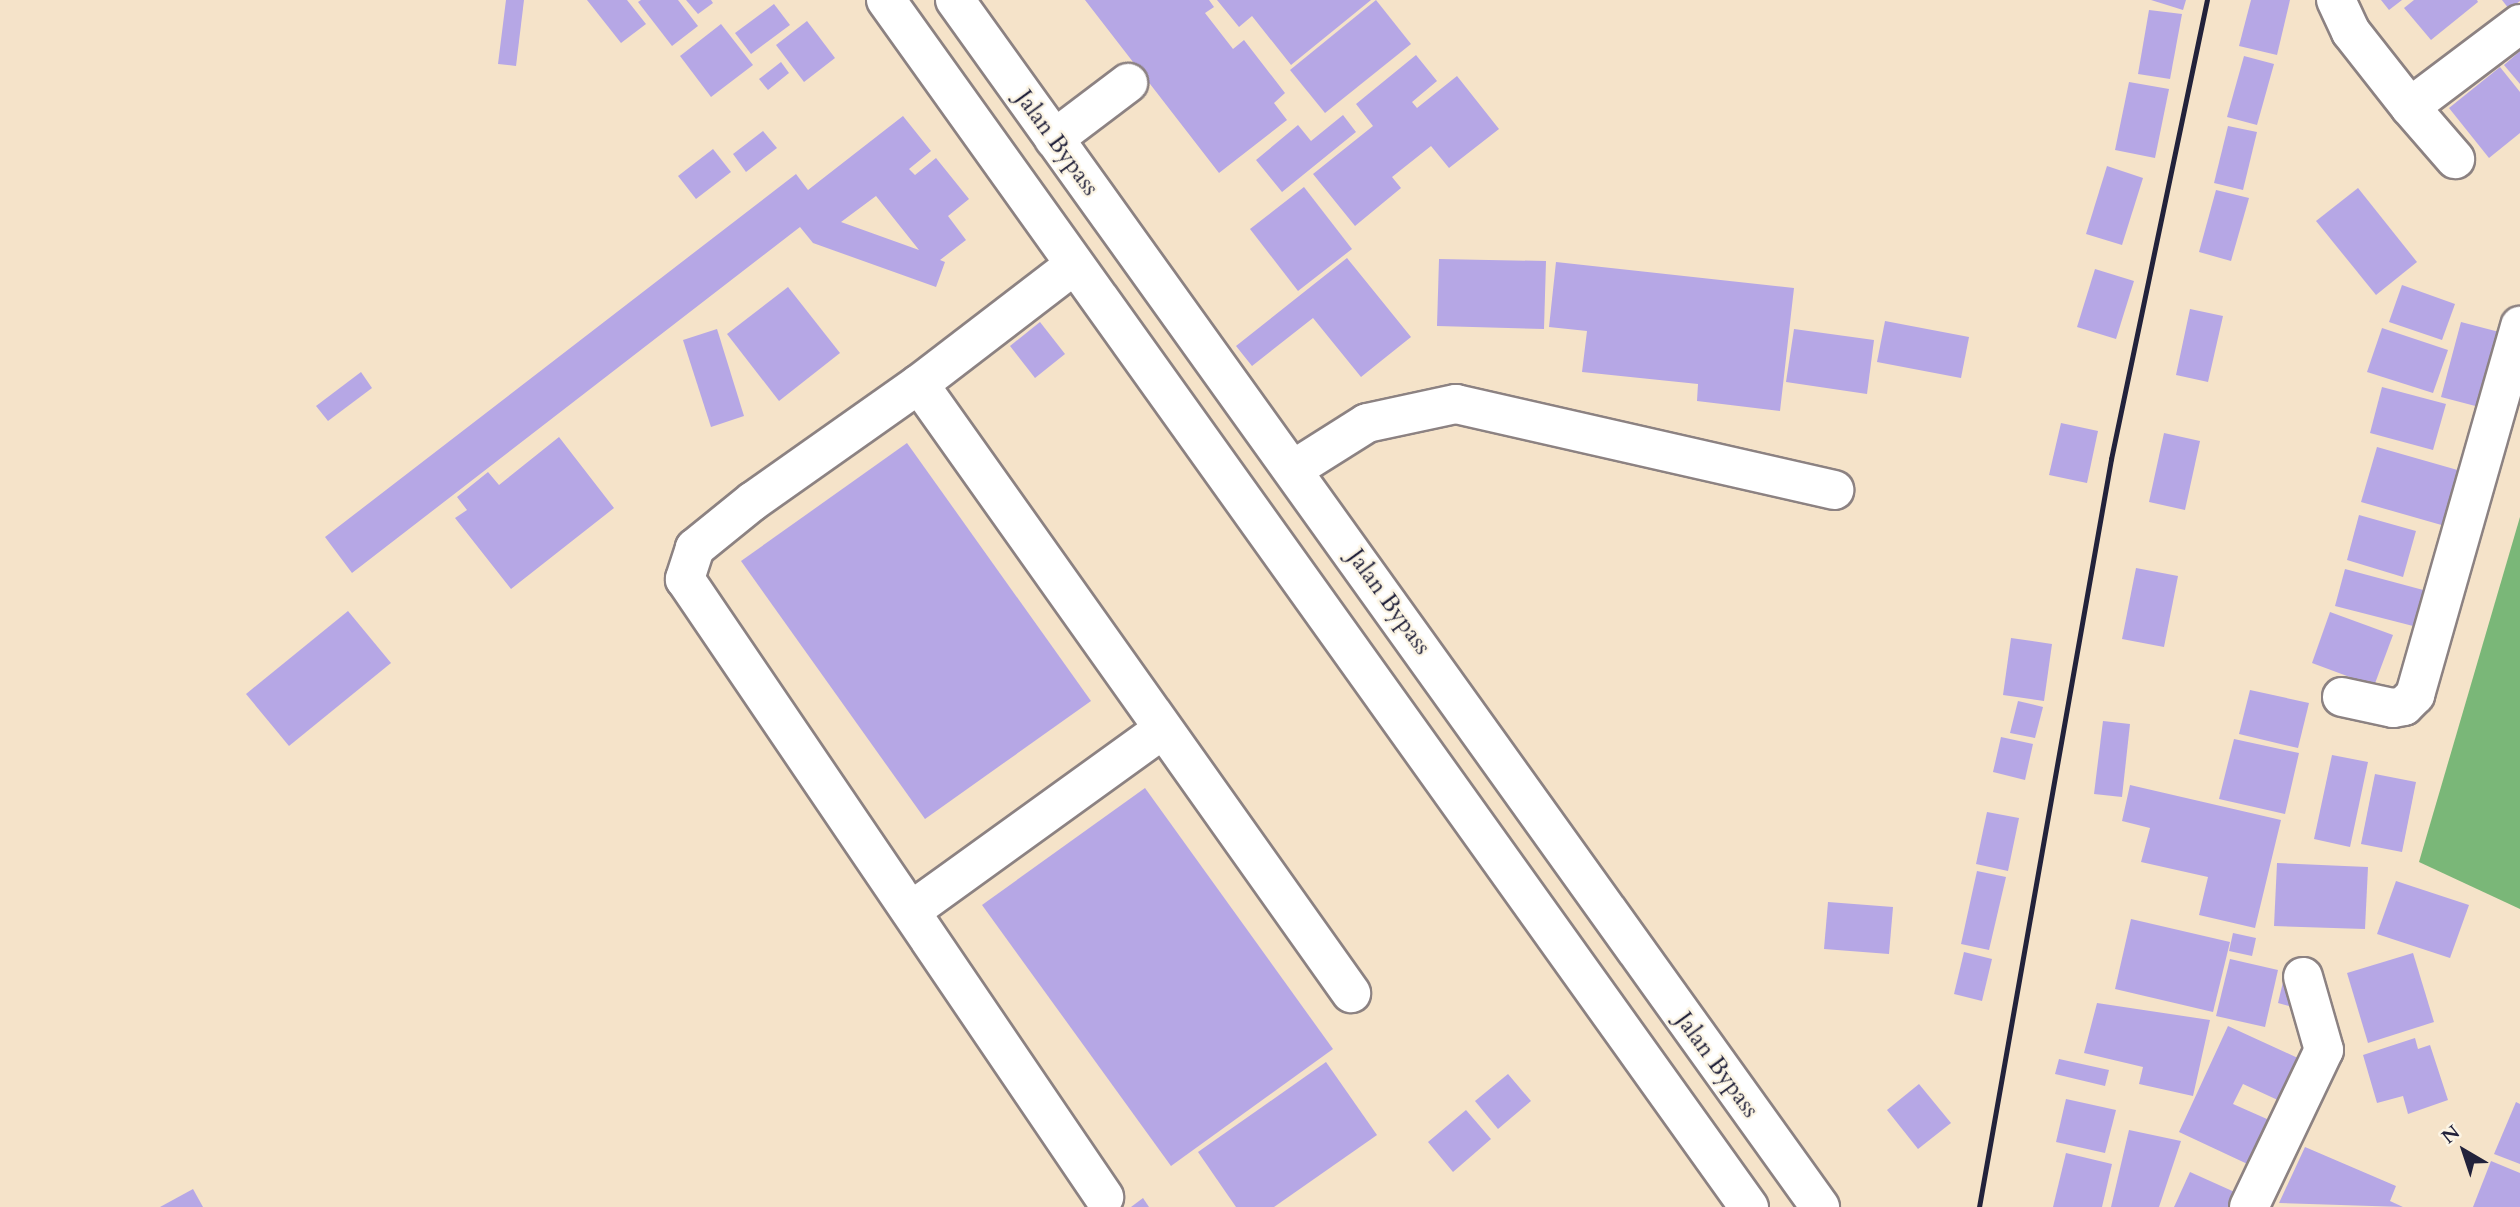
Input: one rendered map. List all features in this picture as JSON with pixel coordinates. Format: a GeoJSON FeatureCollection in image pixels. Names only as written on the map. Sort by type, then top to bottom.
{"type":"FeatureCollection","features":[{"type":"Feature","properties":{"kind":"main road"},"geometry":{"type":"LineString","coordinates":[[886,0],[1749,1207]]}},
{"type":"Feature","properties":{"kind":"main road","name":"Jalan Bypass"},"geometry":{"type":"LineString","coordinates":[[955,0],[1294,469],[1820,1207]]}},
{"type":"Feature","properties":{"kind":"main road"},"geometry":{"type":"LineString","coordinates":[[2336,0],[2351,32],[2455,159]]}},
{"type":"Feature","properties":{"kind":"main road"},"geometry":{"type":"LineString","coordinates":[[2410,107],[2520,24]]}},
{"type":"Feature","properties":{"kind":"main road"},"geometry":{"type":"LineString","coordinates":[[1054,139],[1128,83]]}},
{"type":"Feature","properties":{"kind":"main road"},"geometry":{"type":"LineString","coordinates":[[1073,265],[919,384],[753,501],[695,548],[685,579],[1104,1197]]}},
{"type":"Feature","properties":{"kind":"main road"},"geometry":{"type":"LineString","coordinates":[[2342,697],[2393,708],[2404,706],[2415,695],[2520,326]]}},
{"type":"Feature","properties":{"kind":"main road"},"geometry":{"type":"LineString","coordinates":[[919,384],[1351,993]]}},
{"type":"Feature","properties":{"kind":"main road"},"geometry":{"type":"LineString","coordinates":[[1294,469],[1367,423],[1455,404],[1834,490]]}},
{"type":"Feature","properties":{"kind":"main road"},"geometry":{"type":"LineString","coordinates":[[911,911],[1162,730]]}},
{"type":"Feature","properties":{"kind":"main road"},"geometry":{"type":"LineString","coordinates":[[2249,1207],[2324,1050],[2303,977]]}},
{"type":"Feature","properties":{"kind":"green space"},"geometry":{"type":"Polygon","coordinates":[[[2520,517],[2520,909],[2419,862],[2520,517]]]}},
{"type":"Feature","properties":{"kind":"building"},"geometry":{"type":"Polygon","coordinates":[[[506,0],[524,0],[516,66],[498,64],[506,0]]]}},
{"type":"Feature","properties":{"kind":"building"},"geometry":{"type":"Polygon","coordinates":[[[587,0],[627,0],[646,24],[621,43],[587,0]]]}},
{"type":"Feature","properties":{"kind":"building"},"geometry":{"type":"Polygon","coordinates":[[[678,0],[698,26],[672,46],[638,2],[678,0]]]}},
{"type":"Feature","properties":{"kind":"building"},"geometry":{"type":"Polygon","coordinates":[[[686,0],[711,0],[713,3],[698,14],[686,0]]]}},
{"type":"Feature","properties":{"kind":"building"},"geometry":{"type":"Polygon","coordinates":[[[1085,0],[1209,0],[1214,7],[1205,13],[1233,49],[1244,40],[1285,93],[1274,103],[1287,120],[1219,173],[1085,0]]]}},
{"type":"Feature","properties":{"kind":"building"},"geometry":{"type":"Polygon","coordinates":[[[1217,0],[1371,0],[1291,65],[1252,16],[1239,27],[1217,0]]]}},
{"type":"Feature","properties":{"kind":"building"},"geometry":{"type":"Polygon","coordinates":[[[1376,0],[1411,44],[1325,113],[1290,70],[1376,0]]]}},
{"type":"Feature","properties":{"kind":"building"},"geometry":{"type":"Polygon","coordinates":[[[2151,0],[2186,0],[2183,10],[2151,0]]]}},
{"type":"Feature","properties":{"kind":"building"},"geometry":{"type":"Polygon","coordinates":[[[2251,0],[2290,0],[2277,55],[2239,46],[2251,0]]]}},
{"type":"Feature","properties":{"kind":"building"},"geometry":{"type":"Polygon","coordinates":[[[2381,0],[2402,0],[2389,10],[2381,0]]]}},
{"type":"Feature","properties":{"kind":"building"},"geometry":{"type":"Polygon","coordinates":[[[2414,0],[2478,2],[2431,40],[2404,8],[2414,0]]]}},
{"type":"Feature","properties":{"kind":"building"},"geometry":{"type":"Polygon","coordinates":[[[2502,0],[2520,0],[2520,1],[2509,9],[2502,0]]]}},
{"type":"Feature","properties":{"kind":"building"},"geometry":{"type":"Polygon","coordinates":[[[774,4],[790,25],[751,54],[735,33],[774,4]]]}},
{"type":"Feature","properties":{"kind":"building"},"geometry":{"type":"Polygon","coordinates":[[[2149,10],[2182,14],[2170,79],[2138,74],[2149,10]]]}},
{"type":"Feature","properties":{"kind":"building"},"geometry":{"type":"Polygon","coordinates":[[[807,21],[835,58],[804,82],[776,45],[807,21]]]}},
{"type":"Feature","properties":{"kind":"building"},"geometry":{"type":"Polygon","coordinates":[[[721,24],[753,65],[711,97],[680,56],[721,24]]]}},
{"type":"Feature","properties":{"kind":"building"},"geometry":{"type":"Polygon","coordinates":[[[2520,51],[2520,84],[2504,65],[2520,51]]]}},
{"type":"Feature","properties":{"kind":"building"},"geometry":{"type":"Polygon","coordinates":[[[1416,55],[1437,81],[1412,102],[1417,108],[1457,76],[1499,129],[1449,168],[1431,146],[1392,177],[1401,188],[1355,226],[1313,174],[1373,126],[1356,104],[1416,55]]]}},
{"type":"Feature","properties":{"kind":"building"},"geometry":{"type":"Polygon","coordinates":[[[2244,56],[2274,64],[2257,125],[2227,117],[2244,56]]]}},
{"type":"Feature","properties":{"kind":"building"},"geometry":{"type":"Polygon","coordinates":[[[781,62],[789,73],[768,90],[759,79],[781,62]]]}},
{"type":"Feature","properties":{"kind":"building"},"geometry":{"type":"Polygon","coordinates":[[[2500,67],[2520,92],[2520,133],[2489,158],[2449,108],[2500,67]]]}},
{"type":"Feature","properties":{"kind":"building"},"geometry":{"type":"Polygon","coordinates":[[[2129,82],[2169,89],[2155,158],[2115,150],[2129,82]]]}},
{"type":"Feature","properties":{"kind":"building"},"geometry":{"type":"Polygon","coordinates":[[[1343,115],[1356,132],[1282,192],[1256,160],[1298,125],[1311,141],[1343,115]]]}},
{"type":"Feature","properties":{"kind":"building"},"geometry":{"type":"Polygon","coordinates":[[[903,116],[931,151],[909,169],[915,175],[936,158],[969,199],[948,216],[966,240],[940,260],[945,262],[936,287],[813,243],[800,227],[352,573],[325,537],[796,174],[808,190],[903,116]],[[876,196],[841,222],[919,250],[876,196]]]}},
{"type":"Feature","properties":{"kind":"building"},"geometry":{"type":"Polygon","coordinates":[[[2228,126],[2257,132],[2243,190],[2214,183],[2228,126]]]}},
{"type":"Feature","properties":{"kind":"building"},"geometry":{"type":"Polygon","coordinates":[[[763,131],[777,148],[746,172],[733,154],[763,131]]]}},
{"type":"Feature","properties":{"kind":"building"},"geometry":{"type":"Polygon","coordinates":[[[713,149],[731,172],[696,199],[678,176],[713,149]]]}},
{"type":"Feature","properties":{"kind":"building"},"geometry":{"type":"Polygon","coordinates":[[[2107,166],[2143,178],[2122,245],[2086,234],[2107,166]]]}},
{"type":"Feature","properties":{"kind":"building"},"geometry":{"type":"Polygon","coordinates":[[[1304,187],[1352,249],[1298,291],[1250,229],[1304,187]]]}},
{"type":"Feature","properties":{"kind":"building"},"geometry":{"type":"Polygon","coordinates":[[[2358,188],[2417,262],[2376,295],[2316,221],[2358,188]]]}},
{"type":"Feature","properties":{"kind":"building"},"geometry":{"type":"Polygon","coordinates":[[[2216,190],[2249,198],[2231,261],[2199,252],[2216,190]]]}},
{"type":"Feature","properties":{"kind":"building"},"geometry":{"type":"Polygon","coordinates":[[[1347,258],[1411,337],[1361,377],[1313,318],[1252,366],[1236,346],[1347,258]]]}},
{"type":"Feature","properties":{"kind":"building"},"geometry":{"type":"Polygon","coordinates":[[[1439,259],[1546,261],[1544,329],[1437,326],[1439,259]]]}},
{"type":"Feature","properties":{"kind":"building"},"geometry":{"type":"Polygon","coordinates":[[[1556,262],[1794,288],[1780,411],[1697,401],[1698,384],[1582,372],[1587,331],[1549,327],[1556,262]]]}},
{"type":"Feature","properties":{"kind":"building"},"geometry":{"type":"Polygon","coordinates":[[[2095,269],[2134,281],[2116,339],[2077,327],[2095,269]]]}},
{"type":"Feature","properties":{"kind":"building"},"geometry":{"type":"Polygon","coordinates":[[[2402,285],[2455,304],[2442,340],[2389,322],[2402,285]]]}},
{"type":"Feature","properties":{"kind":"building"},"geometry":{"type":"Polygon","coordinates":[[[788,287],[840,353],[779,401],[727,334],[788,287]]]}},
{"type":"Feature","properties":{"kind":"building"},"geometry":{"type":"Polygon","coordinates":[[[2190,309],[2223,316],[2208,382],[2176,375],[2190,309]]]}},
{"type":"Feature","properties":{"kind":"building"},"geometry":{"type":"Polygon","coordinates":[[[1885,321],[1969,337],[1961,378],[1877,362],[1885,321]]]}},
{"type":"Feature","properties":{"kind":"building"},"geometry":{"type":"Polygon","coordinates":[[[1040,322],[1065,354],[1035,378],[1010,346],[1040,322]]]}},
{"type":"Feature","properties":{"kind":"building"},"geometry":{"type":"Polygon","coordinates":[[[2461,322],[2503,333],[2483,408],[2441,397],[2461,322]]]}},
{"type":"Feature","properties":{"kind":"building"},"geometry":{"type":"Polygon","coordinates":[[[2382,328],[2448,350],[2433,393],[2367,372],[2382,328]]]}},
{"type":"Feature","properties":{"kind":"building"},"geometry":{"type":"Polygon","coordinates":[[[717,329],[744,416],[711,427],[683,340],[717,329]]]}},
{"type":"Feature","properties":{"kind":"building"},"geometry":{"type":"Polygon","coordinates":[[[1794,329],[1874,340],[1867,394],[1786,382],[1794,329]]]}},
{"type":"Feature","properties":{"kind":"building"},"geometry":{"type":"Polygon","coordinates":[[[361,372],[372,388],[328,421],[316,406],[361,372]]]}},
{"type":"Feature","properties":{"kind":"building"},"geometry":{"type":"Polygon","coordinates":[[[2382,387],[2446,404],[2433,450],[2370,433],[2382,387]]]}},
{"type":"Feature","properties":{"kind":"building"},"geometry":{"type":"Polygon","coordinates":[[[2061,423],[2098,431],[2087,483],[2049,475],[2061,423]]]}},
{"type":"Feature","properties":{"kind":"building"},"geometry":{"type":"Polygon","coordinates":[[[2164,433],[2200,441],[2185,510],[2149,502],[2164,433]]]}},
{"type":"Feature","properties":{"kind":"building"},"geometry":{"type":"Polygon","coordinates":[[[559,437],[614,508],[511,589],[455,518],[467,510],[457,497],[488,472],[499,485],[559,437]]]}},
{"type":"Feature","properties":{"kind":"building"},"geometry":{"type":"Polygon","coordinates":[[[907,443],[1091,701],[925,819],[741,561],[907,443]]]}},
{"type":"Feature","properties":{"kind":"building"},"geometry":{"type":"Polygon","coordinates":[[[2377,447],[2461,471],[2445,526],[2361,502],[2377,447]]]}},
{"type":"Feature","properties":{"kind":"building"},"geometry":{"type":"Polygon","coordinates":[[[2359,515],[2416,531],[2403,577],[2347,560],[2359,515]]]}},
{"type":"Feature","properties":{"kind":"building"},"geometry":{"type":"Polygon","coordinates":[[[2136,568],[2178,576],[2164,647],[2122,639],[2136,568]]]}},
{"type":"Feature","properties":{"kind":"building"},"geometry":{"type":"Polygon","coordinates":[[[2345,569],[2427,591],[2417,627],[2335,606],[2345,569]]]}},
{"type":"Feature","properties":{"kind":"building"},"geometry":{"type":"Polygon","coordinates":[[[348,611],[391,663],[289,746],[246,694],[348,611]]]}},
{"type":"Feature","properties":{"kind":"building"},"geometry":{"type":"Polygon","coordinates":[[[2330,612],[2393,635],[2374,686],[2312,663],[2330,612]]]}},
{"type":"Feature","properties":{"kind":"building"},"geometry":{"type":"Polygon","coordinates":[[[2011,638],[2052,644],[2044,701],[2003,695],[2011,638]]]}},
{"type":"Feature","properties":{"kind":"building"},"geometry":{"type":"Polygon","coordinates":[[[2250,690],[2309,703],[2298,748],[2239,734],[2250,690]]]}},
{"type":"Feature","properties":{"kind":"building"},"geometry":{"type":"Polygon","coordinates":[[[2018,701],[2043,707],[2035,738],[2010,733],[2018,701]]]}},
{"type":"Feature","properties":{"kind":"building"},"geometry":{"type":"Polygon","coordinates":[[[2103,721],[2130,724],[2122,797],[2094,794],[2103,721]]]}},
{"type":"Feature","properties":{"kind":"building"},"geometry":{"type":"Polygon","coordinates":[[[2001,737],[2033,744],[2025,780],[1993,772],[2001,737]]]}},
{"type":"Feature","properties":{"kind":"building"},"geometry":{"type":"Polygon","coordinates":[[[2234,739],[2299,753],[2285,814],[2219,799],[2234,739]]]}},
{"type":"Feature","properties":{"kind":"building"},"geometry":{"type":"Polygon","coordinates":[[[2332,755],[2368,762],[2350,847],[2314,839],[2332,755]]]}},
{"type":"Feature","properties":{"kind":"building"},"geometry":{"type":"Polygon","coordinates":[[[2375,774],[2416,782],[2402,852],[2361,844],[2375,774]]]}},
{"type":"Feature","properties":{"kind":"building"},"geometry":{"type":"Polygon","coordinates":[[[2130,785],[2281,820],[2255,928],[2199,915],[2208,877],[2141,862],[2150,828],[2122,821],[2130,785]]]}},
{"type":"Feature","properties":{"kind":"building"},"geometry":{"type":"Polygon","coordinates":[[[1145,788],[1333,1049],[1171,1166],[982,905],[1145,788]]]}},
{"type":"Feature","properties":{"kind":"building"},"geometry":{"type":"Polygon","coordinates":[[[1987,812],[2019,818],[2008,871],[1976,864],[1987,812]]]}},
{"type":"Feature","properties":{"kind":"building"},"geometry":{"type":"Polygon","coordinates":[[[2277,863],[2368,867],[2365,929],[2274,926],[2277,863]]]}},
{"type":"Feature","properties":{"kind":"building"},"geometry":{"type":"Polygon","coordinates":[[[1977,871],[2006,877],[1989,950],[1961,944],[1977,871]]]}},
{"type":"Feature","properties":{"kind":"building"},"geometry":{"type":"Polygon","coordinates":[[[2396,881],[2469,905],[2450,958],[2377,934],[2396,881]]]}},
{"type":"Feature","properties":{"kind":"building"},"geometry":{"type":"Polygon","coordinates":[[[1828,902],[1893,907],[1889,954],[1824,949],[1828,902]]]}},
{"type":"Feature","properties":{"kind":"building"},"geometry":{"type":"Polygon","coordinates":[[[2131,919],[2230,942],[2213,1012],[2115,989],[2131,919]]]}},
{"type":"Feature","properties":{"kind":"building"},"geometry":{"type":"Polygon","coordinates":[[[2233,933],[2256,938],[2252,956],[2229,951],[2233,933]]]}},
{"type":"Feature","properties":{"kind":"building"},"geometry":{"type":"Polygon","coordinates":[[[1964,952],[1992,959],[1982,1001],[1954,994],[1964,952]]]}},
{"type":"Feature","properties":{"kind":"building"},"geometry":{"type":"Polygon","coordinates":[[[2413,953],[2434,1022],[2368,1043],[2347,973],[2413,953]]]}},
{"type":"Feature","properties":{"kind":"building"},"geometry":{"type":"Polygon","coordinates":[[[2230,959],[2278,970],[2265,1027],[2216,1016],[2230,959]]]}},
{"type":"Feature","properties":{"kind":"building"},"geometry":{"type":"Polygon","coordinates":[[[2283,982],[2297,986],[2293,1007],[2278,1003],[2283,982]]]}},
{"type":"Feature","properties":{"kind":"building"},"geometry":{"type":"Polygon","coordinates":[[[2097,1003],[2210,1020],[2193,1096],[2139,1084],[2143,1067],[2084,1053],[2097,1003]]]}},
{"type":"Feature","properties":{"kind":"building"},"geometry":{"type":"Polygon","coordinates":[[[2228,1026],[2313,1065],[2293,1107],[2243,1084],[2233,1104],[2276,1123],[2256,1168],[2179,1132],[2228,1026]]]}},
{"type":"Feature","properties":{"kind":"building"},"geometry":{"type":"Polygon","coordinates":[[[2415,1038],[2418,1049],[2430,1045],[2448,1100],[2408,1114],[2403,1096],[2377,1103],[2363,1055],[2415,1038]]]}},
{"type":"Feature","properties":{"kind":"building"},"geometry":{"type":"Polygon","coordinates":[[[2059,1059],[2109,1070],[2105,1086],[2055,1074],[2059,1059]]]}},
{"type":"Feature","properties":{"kind":"building"},"geometry":{"type":"Polygon","coordinates":[[[1326,1062],[1377,1135],[1274,1207],[1236,1207],[1198,1152],[1326,1062]]]}},
{"type":"Feature","properties":{"kind":"building"},"geometry":{"type":"Polygon","coordinates":[[[1508,1074],[1531,1101],[1498,1129],[1475,1101],[1508,1074]]]}},
{"type":"Feature","properties":{"kind":"building"},"geometry":{"type":"Polygon","coordinates":[[[1919,1084],[1951,1123],[1918,1149],[1887,1110],[1919,1084]]]}},
{"type":"Feature","properties":{"kind":"building"},"geometry":{"type":"Polygon","coordinates":[[[2066,1099],[2116,1110],[2105,1153],[2056,1142],[2066,1099]]]}},
{"type":"Feature","properties":{"kind":"building"},"geometry":{"type":"Polygon","coordinates":[[[2516,1102],[2520,1104],[2520,1164],[2494,1154],[2516,1102]]]}},
{"type":"Feature","properties":{"kind":"building"},"geometry":{"type":"Polygon","coordinates":[[[1466,1110],[1491,1139],[1453,1172],[1428,1142],[1466,1110]]]}},
{"type":"Feature","properties":{"kind":"building"},"geometry":{"type":"Polygon","coordinates":[[[2129,1130],[2181,1141],[2159,1207],[2111,1207],[2129,1130]]]}},
{"type":"Feature","properties":{"kind":"building"},"geometry":{"type":"Polygon","coordinates":[[[2305,1147],[2396,1186],[2390,1201],[2403,1207],[2279,1203],[2305,1147]]]}},
{"type":"Feature","properties":{"kind":"building"},"geometry":{"type":"Polygon","coordinates":[[[2066,1153],[2112,1164],[2102,1207],[2053,1207],[2066,1153]]]}},
{"type":"Feature","properties":{"kind":"building"},"geometry":{"type":"Polygon","coordinates":[[[2491,1161],[2520,1173],[2520,1207],[2473,1207],[2491,1161]]]}},
{"type":"Feature","properties":{"kind":"building"},"geometry":{"type":"Polygon","coordinates":[[[2190,1172],[2239,1194],[2234,1207],[2174,1207],[2190,1172]]]}},
{"type":"Feature","properties":{"kind":"building"},"geometry":{"type":"Polygon","coordinates":[[[193,1189],[203,1207],[160,1207],[193,1189]]]}},
{"type":"Feature","properties":{"kind":"building"},"geometry":{"type":"Polygon","coordinates":[[[1143,1198],[1149,1207],[1131,1207],[1143,1198]]]}},
{"type":"Feature","properties":{"kind":"railway"},"geometry":{"type":"LineString","coordinates":[[1979,1207],[2111,459],[2207,0]]}}]}
